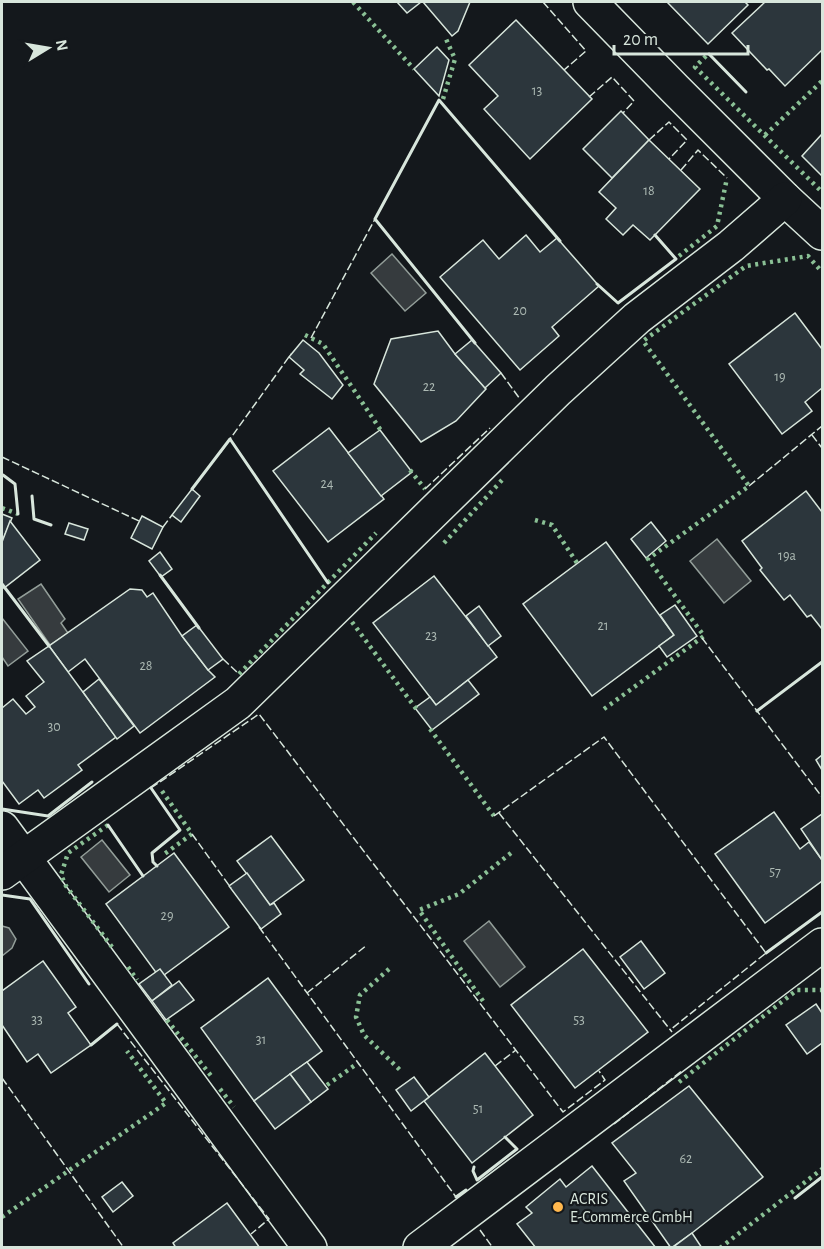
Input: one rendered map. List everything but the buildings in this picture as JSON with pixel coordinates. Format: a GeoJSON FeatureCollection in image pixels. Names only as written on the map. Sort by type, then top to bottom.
{"type":"FeatureCollection","features":[{"type":"Feature","properties":{"kind":"street"},"geometry":{"type":"LineString","coordinates":[[590,2],[669,84],[822,233]]}},
{"type":"Feature","properties":{"kind":"street"},"geometry":{"type":"LineString","coordinates":[[12,865],[238,703],[558,390],[637,318],[731,246],[785,199]]}},
{"type":"Feature","properties":{"kind":"street"},"geometry":{"type":"LineString","coordinates":[[2,828],[12,865],[310,1248]]}},
{"type":"Feature","properties":{"kind":"street"},"geometry":{"type":"LineString","coordinates":[[420,1248],[822,945]]}},
{"type":"Feature","properties":{"kind":"shaded area"},"geometry":{"type":"Polygon","coordinates":[[[392,254],[426,293],[405,311],[371,273],[392,254]]]}},
{"type":"Feature","properties":{"kind":"shaded area"},"geometry":{"type":"Polygon","coordinates":[[[717,539],[751,581],[724,603],[690,561],[717,539]]]}},
{"type":"Feature","properties":{"kind":"shaded area"},"geometry":{"type":"Polygon","coordinates":[[[41,584],[65,619],[61,623],[68,633],[50,645],[18,599],[41,584]]]}},
{"type":"Feature","properties":{"kind":"shaded area"},"geometry":{"type":"Polygon","coordinates":[[[2,618],[28,651],[8,666],[2,657],[2,618]]]}},
{"type":"Feature","properties":{"kind":"shaded area"},"geometry":{"type":"Polygon","coordinates":[[[102,840],[130,875],[109,892],[81,857],[102,840]]]}},
{"type":"Feature","properties":{"kind":"shaded area"},"geometry":{"type":"Polygon","coordinates":[[[489,921],[525,967],[500,987],[464,941],[489,921]]]}},
{"type":"Feature","properties":{"kind":"shaded area"},"geometry":{"type":"Polygon","coordinates":[[[2,926],[9,928],[16,939],[12,948],[2,956],[2,926]]]}},
{"type":"Feature","properties":{"kind":"hedge"},"geometry":{"type":"LineString","coordinates":[[353,2],[414,69]]}},
{"type":"Feature","properties":{"kind":"hedge"},"geometry":{"type":"LineString","coordinates":[[443,99],[455,59],[446,39]]}},
{"type":"Feature","properties":{"kind":"hedge"},"geometry":{"type":"LineString","coordinates":[[706,56],[695,67],[822,192]]}},
{"type":"Feature","properties":{"kind":"hedge"},"geometry":{"type":"LineString","coordinates":[[765,135],[822,81]]}},
{"type":"Feature","properties":{"kind":"hedge"},"geometry":{"type":"LineString","coordinates":[[679,256],[717,226],[727,178]]}},
{"type":"Feature","properties":{"kind":"hedge"},"geometry":{"type":"LineString","coordinates":[[604,709],[704,636],[648,559],[749,486],[643,341],[746,266],[808,256],[822,272]]}},
{"type":"Feature","properties":{"kind":"hedge"},"geometry":{"type":"LineString","coordinates":[[305,335],[323,344],[382,432]]}},
{"type":"Feature","properties":{"kind":"hedge"},"geometry":{"type":"LineString","coordinates":[[410,470],[425,489]]}},
{"type":"Feature","properties":{"kind":"hedge"},"geometry":{"type":"LineString","coordinates":[[444,543],[503,479]]}},
{"type":"Feature","properties":{"kind":"hedge"},"geometry":{"type":"LineString","coordinates":[[2,508],[18,514]]}},
{"type":"Feature","properties":{"kind":"hedge"},"geometry":{"type":"LineString","coordinates":[[535,520],[552,525],[577,563]]}},
{"type":"Feature","properties":{"kind":"hedge"},"geometry":{"type":"LineString","coordinates":[[239,674],[376,533]]}},
{"type":"Feature","properties":{"kind":"hedge"},"geometry":{"type":"LineString","coordinates":[[352,622],[417,710]]}},
{"type":"Feature","properties":{"kind":"hedge"},"geometry":{"type":"LineString","coordinates":[[430,729],[494,816]]}},
{"type":"Feature","properties":{"kind":"hedge"},"geometry":{"type":"LineString","coordinates":[[162,791],[192,834],[163,855]]}},
{"type":"Feature","properties":{"kind":"hedge"},"geometry":{"type":"LineString","coordinates":[[108,825],[68,853],[61,875],[66,886],[112,947]]}},
{"type":"Feature","properties":{"kind":"hedge"},"geometry":{"type":"LineString","coordinates":[[483,1001],[419,910],[459,894],[511,853]]}},
{"type":"Feature","properties":{"kind":"hedge"},"geometry":{"type":"LineString","coordinates":[[128,967],[137,980]]}},
{"type":"Feature","properties":{"kind":"hedge"},"geometry":{"type":"LineString","coordinates":[[389,969],[360,995],[356,1017],[364,1035],[400,1070]]}},
{"type":"Feature","properties":{"kind":"hedge"},"geometry":{"type":"LineString","coordinates":[[679,1082],[797,990],[822,990]]}},
{"type":"Feature","properties":{"kind":"hedge"},"geometry":{"type":"LineString","coordinates":[[167,1020],[212,1077]]}},
{"type":"Feature","properties":{"kind":"hedge"},"geometry":{"type":"LineString","coordinates":[[2,1217],[166,1103],[127,1051]]}},
{"type":"Feature","properties":{"kind":"hedge"},"geometry":{"type":"LineString","coordinates":[[327,1085],[358,1063]]}},
{"type":"Feature","properties":{"kind":"hedge"},"geometry":{"type":"LineString","coordinates":[[220,1089],[234,1107]]}},
{"type":"Feature","properties":{"kind":"hedge"},"geometry":{"type":"LineString","coordinates":[[720,1248],[822,1169]]}},
{"type":"Feature","properties":{"kind":"fence"},"geometry":{"type":"LineString","coordinates":[[543,2],[586,51],[564,70]]}},
{"type":"Feature","properties":{"kind":"fence"},"geometry":{"type":"LineString","coordinates":[[589,97],[612,77],[634,101],[623,113]]}},
{"type":"Feature","properties":{"kind":"fence"},"geometry":{"type":"LineString","coordinates":[[649,140],[669,122],[687,140],[669,159]]}},
{"type":"Feature","properties":{"kind":"fence"},"geometry":{"type":"LineString","coordinates":[[681,170],[698,150],[727,178]]}},
{"type":"Feature","properties":{"kind":"fence"},"geometry":{"type":"LineString","coordinates":[[311,338],[375,219]]}},
{"type":"Feature","properties":{"kind":"fence"},"geometry":{"type":"LineString","coordinates":[[220,453],[291,354]]}},
{"type":"Feature","properties":{"kind":"fence"},"geometry":{"type":"LineString","coordinates":[[501,373],[520,399]]}},
{"type":"Feature","properties":{"kind":"fence"},"geometry":{"type":"LineString","coordinates":[[749,486],[822,426]]}},
{"type":"Feature","properties":{"kind":"fence"},"geometry":{"type":"LineString","coordinates":[[425,489],[490,428]]}},
{"type":"Feature","properties":{"kind":"fence"},"geometry":{"type":"LineString","coordinates":[[812,435],[822,448]]}},
{"type":"Feature","properties":{"kind":"fence"},"geometry":{"type":"LineString","coordinates":[[2,457],[139,521]]}},
{"type":"Feature","properties":{"kind":"fence"},"geometry":{"type":"LineString","coordinates":[[163,527],[172,515]]}},
{"type":"Feature","properties":{"kind":"fence"},"geometry":{"type":"LineString","coordinates":[[702,638],[822,797]]}},
{"type":"Feature","properties":{"kind":"fence"},"geometry":{"type":"LineString","coordinates":[[223,659],[239,674]]}},
{"type":"Feature","properties":{"kind":"fence"},"geometry":{"type":"LineString","coordinates":[[151,788],[259,714],[563,1112],[605,1080],[599,1071]]}},
{"type":"Feature","properties":{"kind":"fence"},"geometry":{"type":"LineString","coordinates":[[494,816],[604,737],[766,953],[670,1030]]}},
{"type":"Feature","properties":{"kind":"fence"},"geometry":{"type":"LineString","coordinates":[[499,813],[672,1032]]}},
{"type":"Feature","properties":{"kind":"fence"},"geometry":{"type":"LineString","coordinates":[[192,834],[231,888]]}},
{"type":"Feature","properties":{"kind":"fence"},"geometry":{"type":"LineString","coordinates":[[259,927],[456,1197]]}},
{"type":"Feature","properties":{"kind":"fence"},"geometry":{"type":"LineString","coordinates":[[307,993],[367,945]]}},
{"type":"Feature","properties":{"kind":"fence"},"geometry":{"type":"LineString","coordinates":[[117,1024],[269,1219],[251,1234]]}},
{"type":"Feature","properties":{"kind":"fence"},"geometry":{"type":"LineString","coordinates":[[495,1066],[516,1050]]}},
{"type":"Feature","properties":{"kind":"fence"},"geometry":{"type":"LineString","coordinates":[[614,1124],[683,1070]]}},
{"type":"Feature","properties":{"kind":"fence"},"geometry":{"type":"LineString","coordinates":[[2,1078],[124,1248]]}},
{"type":"Feature","properties":{"kind":"fence"},"geometry":{"type":"LineString","coordinates":[[480,1230],[493,1248]]}},
{"type":"Feature","properties":{"kind":"wall"},"geometry":{"type":"LineString","coordinates":[[709,54],[746,92]]}},
{"type":"Feature","properties":{"kind":"wall"},"geometry":{"type":"LineString","coordinates":[[475,343],[375,219],[439,100],[560,241]]}},
{"type":"Feature","properties":{"kind":"wall"},"geometry":{"type":"LineString","coordinates":[[597,284],[618,303],[676,259],[655,235]]}},
{"type":"Feature","properties":{"kind":"wall"},"geometry":{"type":"LineString","coordinates":[[192,489],[230,439],[328,583]]}},
{"type":"Feature","properties":{"kind":"wall"},"geometry":{"type":"LineString","coordinates":[[3,475],[15,484],[18,514]]}},
{"type":"Feature","properties":{"kind":"wall"},"geometry":{"type":"LineString","coordinates":[[32,496],[34,519],[51,525]]}},
{"type":"Feature","properties":{"kind":"wall"},"geometry":{"type":"LineString","coordinates":[[160,575],[199,628]]}},
{"type":"Feature","properties":{"kind":"wall"},"geometry":{"type":"LineString","coordinates":[[2,584],[49,646]]}},
{"type":"Feature","properties":{"kind":"wall"},"geometry":{"type":"LineString","coordinates":[[757,711],[822,662]]}},
{"type":"Feature","properties":{"kind":"wall"},"geometry":{"type":"LineString","coordinates":[[2,809],[48,816],[92,782]]}},
{"type":"Feature","properties":{"kind":"wall"},"geometry":{"type":"LineString","coordinates":[[151,788],[180,830],[152,853],[153,862],[157,866]]}},
{"type":"Feature","properties":{"kind":"wall"},"geometry":{"type":"LineString","coordinates":[[108,825],[143,876]]}},
{"type":"Feature","properties":{"kind":"wall"},"geometry":{"type":"LineString","coordinates":[[2,895],[30,899],[89,984]]}},
{"type":"Feature","properties":{"kind":"wall"},"geometry":{"type":"LineString","coordinates":[[766,953],[822,912]]}},
{"type":"Feature","properties":{"kind":"wall"},"geometry":{"type":"LineString","coordinates":[[91,1045],[117,1024]]}},
{"type":"Feature","properties":{"kind":"wall"},"geometry":{"type":"LineString","coordinates":[[474,1167],[473,1171],[477,1180],[517,1149],[505,1137]]}},
{"type":"Feature","properties":{"kind":"wall"},"geometry":{"type":"LineString","coordinates":[[795,1198],[822,1177]]}},
{"type":"Feature","properties":{"kind":"wall"},"geometry":{"type":"LineString","coordinates":[[456,1197],[466,1190]]}},
{"type":"Feature","properties":{"kind":"place","name":"ACRIS E-Commerce GmbH"},"geometry":{"type":"Point","coordinates":[558,1207]}}]}
